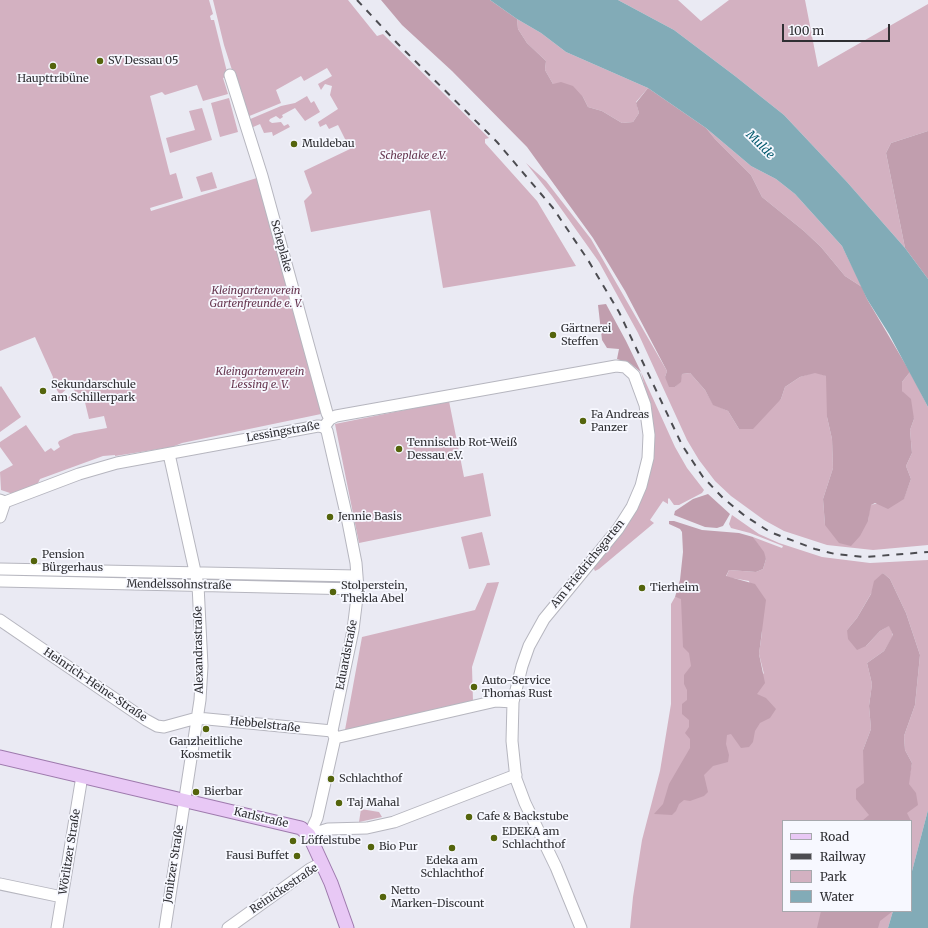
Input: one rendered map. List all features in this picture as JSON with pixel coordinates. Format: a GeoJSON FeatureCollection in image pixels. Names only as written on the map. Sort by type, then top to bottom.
{"type":"FeatureCollection","features":[{"type":"Feature","properties":{"kind":"main road","name":"Karlstraße"},"geometry":{"type":"LineString","coordinates":[[0,757],[295,826],[302,829],[309,835]]}},
{"type":"Feature","properties":{"kind":"main road"},"geometry":{"type":"LineString","coordinates":[[309,835],[322,863],[347,928]]}},
{"type":"Feature","properties":{"kind":"street","name":"Scheplake"},"geometry":{"type":"LineString","coordinates":[[230,75],[264,182],[327,413],[327,423]]}},
{"type":"Feature","properties":{"kind":"street","name":"Lessingstraße"},"geometry":{"type":"LineString","coordinates":[[3,501],[97,468],[318,426],[616,366]]}},
{"type":"Feature","properties":{"kind":"street","name":"Am Friedrichsgarten"},"geometry":{"type":"LineString","coordinates":[[581,928],[556,867],[525,802],[516,775],[512,741],[513,702],[523,662],[544,619],[618,529],[632,507],[644,476],[648,458],[650,435],[643,396],[631,371],[625,367],[616,366]]}},
{"type":"Feature","properties":{"kind":"street","name":"Eduardstraße"},"geometry":{"type":"LineString","coordinates":[[309,835],[318,817],[353,630],[358,589],[348,522],[327,431],[327,423]]}},
{"type":"Feature","properties":{"kind":"street","name":"Alexandrastraße"},"geometry":{"type":"LineString","coordinates":[[169,454],[194,573],[198,585],[202,666],[197,718],[184,800]]}},
{"type":"Feature","properties":{"kind":"street"},"geometry":{"type":"LineString","coordinates":[[0,517],[3,501]]}},
{"type":"Feature","properties":{"kind":"street","name":"Mendelssohnstraße"},"geometry":{"type":"LineString","coordinates":[[0,569],[357,576]]}},
{"type":"Feature","properties":{"kind":"street","name":"Mendelssohnstraße"},"geometry":{"type":"LineString","coordinates":[[0,581],[358,589]]}},
{"type":"Feature","properties":{"kind":"street","name":"Heinrich-Heine-Straße"},"geometry":{"type":"LineString","coordinates":[[0,620],[154,724],[162,727],[197,718]]}},
{"type":"Feature","properties":{"kind":"street"},"geometry":{"type":"LineString","coordinates":[[334,735],[496,701],[513,702]]}},
{"type":"Feature","properties":{"kind":"street","name":"Hebbelstraße"},"geometry":{"type":"LineString","coordinates":[[197,718],[334,735]]}},
{"type":"Feature","properties":{"kind":"street"},"geometry":{"type":"LineString","coordinates":[[309,835],[328,829],[366,828],[394,822],[516,775]]}},
{"type":"Feature","properties":{"kind":"street","name":"Wörlitzer Straße"},"geometry":{"type":"LineString","coordinates":[[57,928],[82,776]]}},
{"type":"Feature","properties":{"kind":"street","name":"Jonitzer Straße"},"geometry":{"type":"LineString","coordinates":[[165,928],[184,800]]}},
{"type":"Feature","properties":{"kind":"street","name":"Reinickestraße"},"geometry":{"type":"LineString","coordinates":[[228,928],[310,869],[322,863]]}},
{"type":"Feature","properties":{"kind":"street"},"geometry":{"type":"LineString","coordinates":[[0,884],[62,897]]}},
{"type":"Feature","properties":{"kind":"green space"},"geometry":{"type":"Polygon","coordinates":[[[0,0],[209,0],[213,14],[210,16],[211,20],[214,20],[228,76],[223,78],[228,94],[203,101],[197,85],[165,95],[162,92],[150,96],[170,175],[176,173],[183,198],[150,208],[151,211],[260,177],[308,357],[308,366],[313,372],[321,414],[182,443],[172,447],[115,456],[103,456],[40,479],[37,485],[13,494],[1,490],[0,472],[13,465],[0,447],[0,442],[26,425],[45,452],[51,448],[54,451],[60,447],[58,443],[59,441],[74,434],[107,428],[104,416],[89,419],[83,394],[80,394],[66,403],[64,399],[76,393],[71,385],[60,395],[52,382],[53,377],[35,337],[0,351],[0,0]]]}},
{"type":"Feature","properties":{"kind":"green space","name":"Scheplake e.V."},"geometry":{"type":"Polygon","coordinates":[[[213,0],[348,0],[377,36],[383,34],[489,138],[485,139],[485,143],[537,201],[576,266],[443,288],[430,210],[311,232],[304,201],[312,193],[304,171],[350,149],[338,125],[329,129],[326,124],[320,127],[318,122],[338,109],[330,95],[332,86],[325,84],[321,90],[318,84],[332,76],[327,68],[304,81],[301,76],[276,90],[281,103],[247,117],[224,45],[213,0]]]}},
{"type":"Feature","properties":{"kind":"green space"},"geometry":{"type":"Polygon","coordinates":[[[618,0],[678,0],[701,21],[729,0],[805,0],[818,67],[928,4],[928,131],[891,143],[886,153],[905,248],[847,182],[784,115],[674,30],[618,0]]]}},
{"type":"Feature","properties":{"kind":"green space"},"geometry":{"type":"Polygon","coordinates":[[[517,19],[541,33],[566,52],[648,88],[636,102],[639,113],[633,122],[622,123],[602,111],[588,107],[583,97],[553,84],[545,70],[546,61],[527,43],[518,29],[517,19]]]}},
{"type":"Feature","properties":{"kind":"green space"},"geometry":{"type":"Polygon","coordinates":[[[307,96],[311,103],[314,101],[320,112],[305,121],[295,108],[282,115],[283,117],[280,119],[276,116],[270,119],[269,121],[272,123],[281,122],[284,126],[288,124],[290,127],[273,136],[272,132],[264,133],[260,124],[251,128],[248,120],[281,106],[295,103],[307,96]]]}},
{"type":"Feature","properties":{"kind":"green space"},"geometry":{"type":"Polygon","coordinates":[[[229,98],[238,132],[220,137],[211,103],[229,98]]]}},
{"type":"Feature","properties":{"kind":"green space"},"geometry":{"type":"Polygon","coordinates":[[[202,108],[212,140],[170,153],[166,138],[195,130],[189,111],[202,108]]]}},
{"type":"Feature","properties":{"kind":"green space"},"geometry":{"type":"Polygon","coordinates":[[[706,128],[751,166],[776,179],[795,194],[842,246],[862,287],[845,276],[821,247],[804,231],[762,197],[751,175],[706,128]]]}},
{"type":"Feature","properties":{"kind":"green space"},"geometry":{"type":"Polygon","coordinates":[[[526,163],[546,181],[591,239],[667,371],[665,377],[675,387],[680,382],[682,374],[690,373],[705,390],[713,404],[728,411],[739,429],[781,399],[785,387],[800,377],[815,372],[827,376],[827,417],[832,439],[833,468],[823,499],[825,525],[868,521],[870,505],[904,498],[911,479],[906,466],[912,453],[910,430],[914,419],[902,391],[902,382],[910,372],[928,407],[928,545],[873,550],[827,545],[784,531],[764,520],[731,496],[715,481],[699,460],[687,440],[638,333],[599,262],[552,196],[526,163]]]}},
{"type":"Feature","properties":{"kind":"green space"},"geometry":{"type":"Polygon","coordinates":[[[212,172],[217,188],[201,192],[196,177],[212,172]]]}},
{"type":"Feature","properties":{"kind":"green space"},"geometry":{"type":"Polygon","coordinates":[[[641,372],[675,447],[687,468],[704,490],[702,493],[679,505],[674,505],[669,498],[668,504],[663,501],[650,520],[654,523],[595,571],[593,567],[643,494],[650,408],[641,372]]]}},
{"type":"Feature","properties":{"kind":"green space"},"geometry":{"type":"Polygon","coordinates":[[[1,386],[21,417],[0,432],[0,387],[1,386]]]}},
{"type":"Feature","properties":{"kind":"green space","name":"Tennisclub Rot-Weiß Dessau e.V."},"geometry":{"type":"Polygon","coordinates":[[[449,401],[464,477],[483,473],[491,516],[359,543],[335,424],[449,401]]]}},
{"type":"Feature","properties":{"kind":"green space"},"geometry":{"type":"Polygon","coordinates":[[[732,515],[759,534],[779,543],[822,557],[870,563],[928,560],[928,810],[912,871],[912,820],[782,820],[782,912],[893,912],[888,928],[630,928],[633,897],[642,840],[660,771],[671,704],[671,604],[675,597],[681,598],[764,674],[759,654],[762,632],[749,581],[726,577],[729,570],[756,572],[763,569],[766,559],[753,537],[782,548],[783,546],[750,533],[731,528],[729,524],[732,515]],[[883,573],[857,618],[847,630],[866,646],[880,631],[890,625],[893,636],[884,651],[867,663],[872,684],[869,706],[871,729],[863,750],[908,784],[912,763],[905,750],[904,736],[915,705],[920,655],[906,613],[890,579],[883,573]]]}},
{"type":"Feature","properties":{"kind":"green space"},"geometry":{"type":"Polygon","coordinates":[[[482,532],[490,565],[469,569],[461,537],[482,532]]]}},
{"type":"Feature","properties":{"kind":"green space"},"geometry":{"type":"Polygon","coordinates":[[[499,582],[472,667],[473,702],[345,730],[362,637],[475,610],[487,583],[499,582]]]}},
{"type":"Feature","properties":{"kind":"green space"},"geometry":{"type":"Polygon","coordinates":[[[361,809],[379,812],[382,817],[359,822],[361,809]]]}},
{"type":"Feature","properties":{"kind":"shaded area"},"geometry":{"type":"Polygon","coordinates":[[[381,0],[490,0],[517,19],[518,29],[527,43],[546,61],[545,70],[553,84],[561,82],[573,86],[583,97],[588,107],[602,111],[622,123],[633,122],[639,113],[636,103],[648,88],[706,128],[751,175],[762,197],[804,231],[821,247],[845,276],[862,287],[867,299],[910,372],[902,382],[902,391],[911,399],[914,419],[910,430],[912,453],[906,466],[911,479],[904,499],[888,509],[875,503],[871,505],[868,521],[860,536],[851,546],[839,543],[825,525],[823,499],[833,468],[832,439],[827,417],[826,376],[815,373],[800,377],[785,387],[781,399],[753,429],[739,429],[728,411],[713,405],[705,390],[690,373],[682,374],[681,382],[675,387],[669,387],[665,377],[667,371],[625,291],[593,238],[527,147],[452,71],[402,25],[381,0]]]}},
{"type":"Feature","properties":{"kind":"shaded area"},"geometry":{"type":"Polygon","coordinates":[[[928,131],[928,279],[905,248],[886,153],[891,143],[928,131]]]}},
{"type":"Feature","properties":{"kind":"shaded area"},"geometry":{"type":"Polygon","coordinates":[[[606,304],[641,372],[631,364],[617,359],[619,349],[607,348],[602,340],[598,305],[606,304]]]}},
{"type":"Feature","properties":{"kind":"shaded area"},"geometry":{"type":"Polygon","coordinates":[[[708,494],[730,514],[723,526],[717,528],[705,527],[674,515],[675,511],[693,499],[708,494]]]}},
{"type":"Feature","properties":{"kind":"shaded area"},"geometry":{"type":"Polygon","coordinates":[[[669,521],[674,521],[702,530],[739,533],[753,537],[764,552],[766,559],[763,569],[756,572],[729,570],[726,576],[755,584],[766,600],[759,654],[765,683],[757,694],[766,698],[776,709],[770,718],[760,723],[755,731],[753,742],[749,747],[741,748],[731,734],[727,735],[726,744],[729,755],[728,762],[713,766],[704,775],[708,792],[704,796],[690,801],[684,800],[679,804],[676,811],[672,815],[654,814],[663,804],[669,784],[690,748],[690,739],[685,733],[689,727],[689,720],[682,714],[682,704],[687,700],[684,675],[691,666],[689,653],[683,647],[681,599],[675,597],[680,580],[683,552],[682,532],[680,529],[669,524],[669,521]]]}},
{"type":"Feature","properties":{"kind":"shaded area"},"geometry":{"type":"Polygon","coordinates":[[[883,573],[890,579],[906,613],[920,655],[915,705],[904,736],[905,750],[912,763],[909,784],[916,793],[918,805],[907,813],[910,820],[863,820],[869,815],[856,799],[856,789],[864,783],[863,750],[871,729],[869,706],[872,684],[867,663],[884,651],[893,635],[889,626],[880,631],[866,646],[857,650],[848,639],[847,630],[857,618],[871,594],[874,581],[883,573]]]}},
{"type":"Feature","properties":{"kind":"shaded area"},"geometry":{"type":"Polygon","coordinates":[[[821,912],[892,912],[880,921],[878,928],[817,928],[821,912]]]}},
{"type":"Feature","properties":{"kind":"water","name":"Mulde"},"geometry":{"type":"Polygon","coordinates":[[[490,0],[618,0],[674,30],[784,115],[847,182],[905,248],[928,279],[928,407],[889,334],[867,299],[842,246],[795,194],[776,179],[751,166],[706,128],[648,88],[566,52],[541,33],[517,19],[490,0]]]}},
{"type":"Feature","properties":{"kind":"water"},"geometry":{"type":"Polygon","coordinates":[[[928,810],[928,928],[888,928],[893,912],[912,912],[912,871],[928,810]]]}},
{"type":"Feature","properties":{"kind":"railway"},"geometry":{"type":"LineString","coordinates":[[357,0],[397,43],[497,142],[553,208],[588,260],[619,312],[682,445],[703,477],[723,498],[745,516],[770,532],[815,549],[835,554],[865,557],[928,552]]}},
{"type":"Feature","properties":{"kind":"place","name":"SV Dessau 05"},"geometry":{"type":"Point","coordinates":[100,61]}},
{"type":"Feature","properties":{"kind":"place","name":"Haupttribüne"},"geometry":{"type":"Point","coordinates":[53,66]}},
{"type":"Feature","properties":{"kind":"place","name":"Muldebau"},"geometry":{"type":"Point","coordinates":[294,144]}},
{"type":"Feature","properties":{"kind":"place","name":"Gärtnerei Steffen"},"geometry":{"type":"Point","coordinates":[553,335]}},
{"type":"Feature","properties":{"kind":"place","name":"Sekundarschule am Schillerpark"},"geometry":{"type":"Point","coordinates":[43,391]}},
{"type":"Feature","properties":{"kind":"place","name":"Fa Andreas Panzer"},"geometry":{"type":"Point","coordinates":[583,421]}},
{"type":"Feature","properties":{"kind":"place","name":"Tennisclub Rot-Weiß Dessau e.V."},"geometry":{"type":"Point","coordinates":[399,449]}},
{"type":"Feature","properties":{"kind":"place","name":"Jennie Basis"},"geometry":{"type":"Point","coordinates":[330,517]}},
{"type":"Feature","properties":{"kind":"place","name":"Pension Bürgerhaus"},"geometry":{"type":"Point","coordinates":[34,561]}},
{"type":"Feature","properties":{"kind":"place","name":"Tierheim"},"geometry":{"type":"Point","coordinates":[642,588]}},
{"type":"Feature","properties":{"kind":"place","name":"Stolperstein, Thekla Abel"},"geometry":{"type":"Point","coordinates":[333,592]}},
{"type":"Feature","properties":{"kind":"place","name":"Auto-Service Thomas Rust"},"geometry":{"type":"Point","coordinates":[474,687]}},
{"type":"Feature","properties":{"kind":"place","name":"Ganzheitliche Kosmetik"},"geometry":{"type":"Point","coordinates":[206,729]}},
{"type":"Feature","properties":{"kind":"place","name":"Schlachthof"},"geometry":{"type":"Point","coordinates":[331,779]}},
{"type":"Feature","properties":{"kind":"place","name":"Bierbar"},"geometry":{"type":"Point","coordinates":[196,792]}},
{"type":"Feature","properties":{"kind":"place","name":"Taj Mahal"},"geometry":{"type":"Point","coordinates":[339,803]}},
{"type":"Feature","properties":{"kind":"place","name":"Cafe & Backstube"},"geometry":{"type":"Point","coordinates":[469,817]}},
{"type":"Feature","properties":{"kind":"place","name":"EDEKA am Schlachthof"},"geometry":{"type":"Point","coordinates":[494,838]}},
{"type":"Feature","properties":{"kind":"place","name":"Löffelstube"},"geometry":{"type":"Point","coordinates":[293,841]}},
{"type":"Feature","properties":{"kind":"place","name":"Bio Pur"},"geometry":{"type":"Point","coordinates":[371,847]}},
{"type":"Feature","properties":{"kind":"place","name":"Edeka am Schlachthof"},"geometry":{"type":"Point","coordinates":[452,848]}},
{"type":"Feature","properties":{"kind":"place","name":"Fausi Buffet"},"geometry":{"type":"Point","coordinates":[297,856]}},
{"type":"Feature","properties":{"kind":"place","name":"Netto Marken-Discount"},"geometry":{"type":"Point","coordinates":[383,897]}},
{"type":"Feature","properties":{"kind":"park label","name":"Kleingartenverein Gartenfreunde e. V."},"geometry":{"type":"Point","coordinates":[256,297]}},
{"type":"Feature","properties":{"kind":"park label","name":"Kleingartenverein Lessing e. V."},"geometry":{"type":"Point","coordinates":[260,378]}}]}
